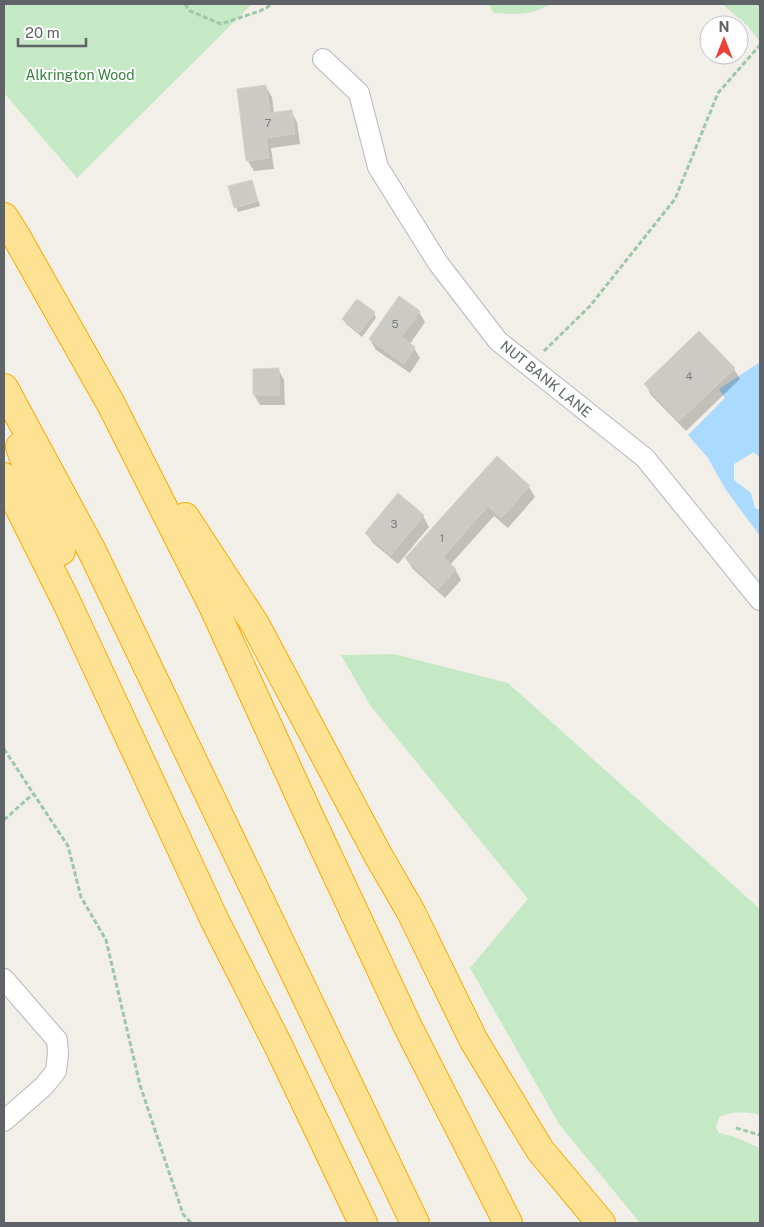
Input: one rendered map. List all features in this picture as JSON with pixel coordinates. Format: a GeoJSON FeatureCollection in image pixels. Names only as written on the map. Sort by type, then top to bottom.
{"type":"FeatureCollection","features":[{"type":"Feature","properties":{"kind":"highway"},"geometry":{"type":"LineString","coordinates":[[4,217],[111,404],[213,606],[408,1026],[508,1223]]}},
{"type":"Feature","properties":{"kind":"highway"},"geometry":{"type":"LineString","coordinates":[[4,388],[92,551],[415,1223]]}},
{"type":"Feature","properties":{"kind":"highway"},"geometry":{"type":"LineString","coordinates":[[111,404],[255,624],[373,846],[411,912],[474,1040],[540,1150],[601,1223]]}},
{"type":"Feature","properties":{"kind":"highway"},"geometry":{"type":"LineString","coordinates":[[4,405],[49,527],[129,695],[278,1045]]}},
{"type":"Feature","properties":{"kind":"highway"},"geometry":{"type":"LineString","coordinates":[[4,477],[70,609],[215,921],[278,1045],[363,1223]]}},
{"type":"Feature","properties":{"kind":"street","name":"NUT BANK LANE"},"geometry":{"type":"LineString","coordinates":[[323,59],[359,93],[378,167],[438,263],[498,341],[645,458],[760,600]]}},
{"type":"Feature","properties":{"kind":"street"},"geometry":{"type":"LineString","coordinates":[[4,979],[57,1040],[58,1054],[56,1072],[44,1086],[4,1121]]}},
{"type":"Feature","properties":{"kind":"path"},"geometry":{"type":"LineString","coordinates":[[185,4],[190,11],[220,24],[260,11],[274,4]]}},
{"type":"Feature","properties":{"kind":"path"},"geometry":{"type":"LineString","coordinates":[[529,366],[590,306],[675,199],[718,93],[760,45]]}},
{"type":"Feature","properties":{"kind":"path"},"geometry":{"type":"LineString","coordinates":[[4,749],[68,846],[81,897],[106,940],[140,1085],[184,1214],[191,1223]]}},
{"type":"Feature","properties":{"kind":"path"},"geometry":{"type":"LineString","coordinates":[[4,820],[34,794]]}},
{"type":"Feature","properties":{"kind":"path"},"geometry":{"type":"LineString","coordinates":[[736,1128],[760,1135]]}},
{"type":"Feature","properties":{"kind":"green space","name":"Alkrington Wood"},"geometry":{"type":"Polygon","coordinates":[[[4,4],[252,4],[77,178],[4,93],[4,4]]]}},
{"type":"Feature","properties":{"kind":"green space"},"geometry":{"type":"Polygon","coordinates":[[[488,4],[551,4],[530,12],[510,14],[494,13],[488,4]]]}},
{"type":"Feature","properties":{"kind":"green space"},"geometry":{"type":"Polygon","coordinates":[[[722,4],[760,4],[760,42],[749,27],[749,15],[735,15],[722,4]]]}},
{"type":"Feature","properties":{"kind":"green space"},"geometry":{"type":"Polygon","coordinates":[[[394,654],[508,683],[760,909],[760,1115],[745,1112],[729,1114],[719,1117],[716,1127],[719,1133],[732,1136],[760,1148],[760,1223],[640,1223],[559,1124],[470,968],[528,899],[370,705],[341,655],[394,654]]]}},
{"type":"Feature","properties":{"kind":"water"},"geometry":{"type":"Polygon","coordinates":[[[760,362],[760,458],[754,452],[734,464],[734,480],[751,493],[755,508],[760,510],[760,536],[726,490],[708,458],[688,435],[725,398],[719,389],[760,362]]]}},
{"type":"Feature","properties":{"kind":"building"},"geometry":{"type":"Polygon","coordinates":[[[266,85],[270,113],[292,110],[295,134],[266,138],[269,158],[246,161],[237,89],[266,85]]]}},
{"type":"Feature","properties":{"kind":"building"},"geometry":{"type":"Polygon","coordinates":[[[252,180],[258,201],[234,208],[228,186],[252,180]]]}},
{"type":"Feature","properties":{"kind":"building"},"geometry":{"type":"Polygon","coordinates":[[[399,296],[420,311],[401,337],[415,347],[404,364],[369,339],[399,296]]]}},
{"type":"Feature","properties":{"kind":"building"},"geometry":{"type":"Polygon","coordinates":[[[357,299],[375,312],[359,333],[342,319],[357,299]]]}},
{"type":"Feature","properties":{"kind":"building"},"geometry":{"type":"Polygon","coordinates":[[[699,331],[735,368],[679,421],[644,384],[699,331]]]}},
{"type":"Feature","properties":{"kind":"building"},"geometry":{"type":"Polygon","coordinates":[[[279,368],[279,395],[253,395],[253,369],[279,368]]]}},
{"type":"Feature","properties":{"kind":"building"},"geometry":{"type":"Polygon","coordinates":[[[497,456],[530,486],[501,518],[488,506],[443,557],[456,569],[438,589],[405,558],[497,456]]]}},
{"type":"Feature","properties":{"kind":"building"},"geometry":{"type":"Polygon","coordinates":[[[398,493],[424,515],[391,555],[365,533],[398,493]]]}}]}
